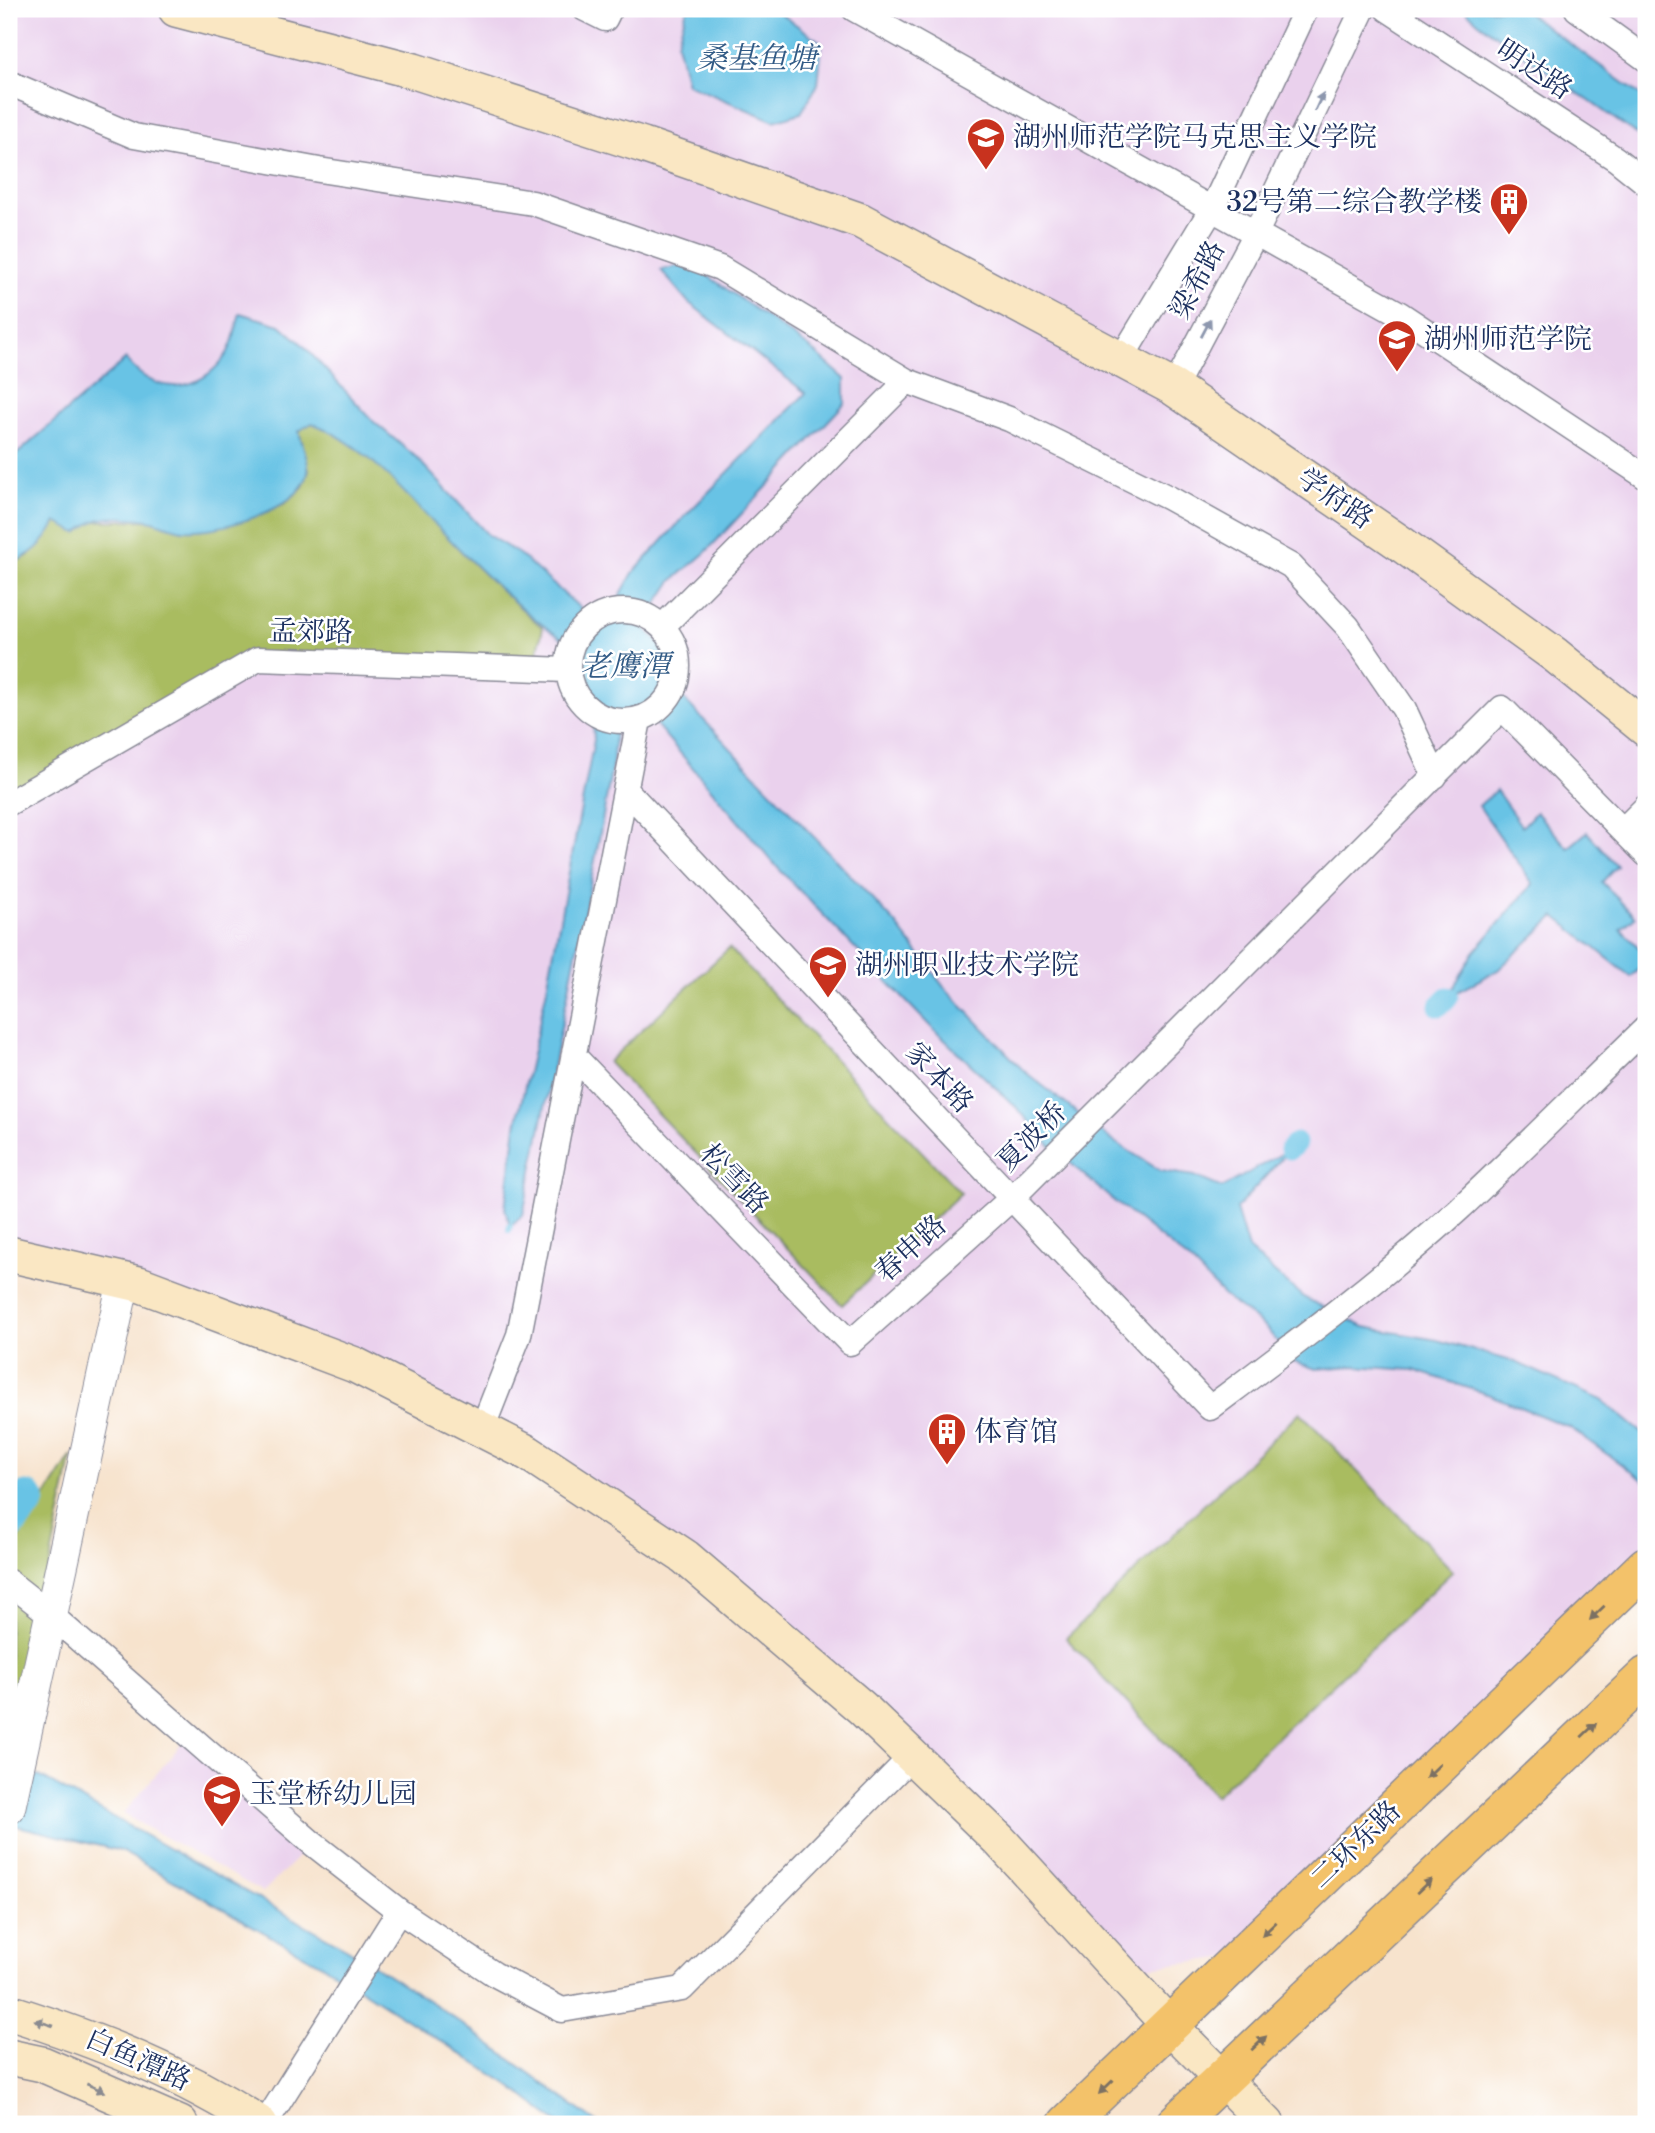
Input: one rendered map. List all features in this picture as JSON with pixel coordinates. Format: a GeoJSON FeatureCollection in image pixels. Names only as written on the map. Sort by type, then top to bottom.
{"type":"FeatureCollection","features":[{"type":"Feature","properties":{"kind":"main road","name":"学府路"},"geometry":{"type":"LineString","coordinates":[[176,9],[414,71],[728,174],[861,222],[1174,388],[1400,543],[1555,655],[1646,729]]}},
{"type":"Feature","properties":{"kind":"main road"},"geometry":{"type":"LineString","coordinates":[[9,1254],[124,1280],[355,1364],[528,1453],[685,1557],[862,1708],[999,1840],[1169,2025],[1266,2124]]}},
{"type":"Feature","properties":{"kind":"main road","name":"二环东路"},"geometry":{"type":"LineString","coordinates":[[1067,2124],[1646,1566]]}},
{"type":"Feature","properties":{"kind":"main road"},"geometry":{"type":"LineString","coordinates":[[1175,2124],[1646,1676]]}},
{"type":"Feature","properties":{"kind":"main road","name":"白鱼潭路"},"geometry":{"type":"LineString","coordinates":[[9,2012],[81,2035],[187,2081],[210,2092],[260,2124]]}},
{"type":"Feature","properties":{"kind":"main road"},"geometry":{"type":"LineString","coordinates":[[9,2057],[42,2064],[180,2124]]}},
{"type":"Feature","properties":{"kind":"street"},"geometry":{"type":"LineString","coordinates":[[585,9],[605,19],[610,9]]}},
{"type":"Feature","properties":{"kind":"street"},"geometry":{"type":"LineString","coordinates":[[854,9],[1213,207],[1400,314],[1646,477]]}},
{"type":"Feature","properties":{"kind":"street","name":"梁希路"},"geometry":{"type":"LineString","coordinates":[[1121,359],[1213,207],[1306,9]]}},
{"type":"Feature","properties":{"kind":"street","name":"梁希路"},"geometry":{"type":"LineString","coordinates":[[1174,388],[1256,233],[1363,9]]}},
{"type":"Feature","properties":{"kind":"street","name":"明达路"},"geometry":{"type":"LineString","coordinates":[[1387,9],[1616,159],[1646,183]]}},
{"type":"Feature","properties":{"kind":"street"},"geometry":{"type":"LineString","coordinates":[[1577,9],[1646,59]]}},
{"type":"Feature","properties":{"kind":"street"},"geometry":{"type":"LineString","coordinates":[[9,83],[134,136],[319,170],[533,202],[720,268],[907,382],[1021,425],[1169,498],[1292,566],[1348,627],[1404,709],[1435,776]]}},
{"type":"Feature","properties":{"kind":"street"},"geometry":{"type":"LineString","coordinates":[[658,622],[907,382]]}},
{"type":"Feature","properties":{"kind":"street"},"geometry":{"type":"LineString","coordinates":[[606,613],[658,622],[674,642],[679,661],[676,682],[670,697],[636,719],[590,711],[575,694],[568,659],[581,628],[606,613]]}},
{"type":"Feature","properties":{"kind":"street","name":"孟郊路"},"geometry":{"type":"LineString","coordinates":[[9,803],[258,659],[568,659]]}},
{"type":"Feature","properties":{"kind":"street","name":"夏波桥"},"geometry":{"type":"LineString","coordinates":[[1012,1198],[1502,708],[1623,830]]}},
{"type":"Feature","properties":{"kind":"street"},"geometry":{"type":"LineString","coordinates":[[482,1429],[519,1335],[626,790],[636,719]]}},
{"type":"Feature","properties":{"kind":"street","name":"家本路"},"geometry":{"type":"LineString","coordinates":[[626,790],[1210,1408],[1344,1307],[1459,1209],[1646,1028]]}},
{"type":"Feature","properties":{"kind":"street"},"geometry":{"type":"LineString","coordinates":[[1646,807],[1623,830],[1646,853]]}},
{"type":"Feature","properties":{"kind":"street","name":"松雪路"},"geometry":{"type":"LineString","coordinates":[[574,1056],[850,1343]]}},
{"type":"Feature","properties":{"kind":"street","name":"春申路"},"geometry":{"type":"LineString","coordinates":[[850,1343],[1012,1198]]}},
{"type":"Feature","properties":{"kind":"street"},"geometry":{"type":"LineString","coordinates":[[9,1808],[124,1280]]}},
{"type":"Feature","properties":{"kind":"street"},"geometry":{"type":"LineString","coordinates":[[9,1582],[51,1615],[312,1843],[399,1911],[494,1974],[562,2010],[682,1989],[912,1756]]}},
{"type":"Feature","properties":{"kind":"street"},"geometry":{"type":"LineString","coordinates":[[265,2124],[399,1911]]}},
{"type":"Feature","properties":{"kind":"shaded area","name":"湖州职业技术学院"},"geometry":{"type":"Polygon","coordinates":[[[9,9],[1646,9],[1646,1566],[1241,1956],[1120,1970],[685,1557],[355,1365],[9,1254],[9,9]]]}},
{"type":"Feature","properties":{"kind":"shaded area","name":"玉堂桥幼儿园"},"geometry":{"type":"Polygon","coordinates":[[[189,1735],[312,1843],[263,1892],[123,1814],[189,1735]]]}},
{"type":"Feature","properties":{"kind":"green space"},"geometry":{"type":"Polygon","coordinates":[[[312,423],[355,447],[374,462],[481,571],[543,628],[534,668],[258,659],[9,803],[9,565],[28,556],[55,522],[150,520],[182,530],[249,519],[286,503],[303,487],[309,470],[299,430],[312,423]]]}},
{"type":"Feature","properties":{"kind":"green space"},"geometry":{"type":"Polygon","coordinates":[[[729,948],[961,1193],[842,1305],[608,1062],[729,948]]]}},
{"type":"Feature","properties":{"kind":"green space"},"geometry":{"type":"Polygon","coordinates":[[[1300,1412],[1453,1571],[1215,1796],[1066,1638],[1300,1412]]]}},
{"type":"Feature","properties":{"kind":"green space"},"geometry":{"type":"Polygon","coordinates":[[[72,1455],[9,1764],[9,1554],[72,1455]]]}},
{"type":"Feature","properties":{"kind":"water","name":"桑基鱼塘"},"geometry":{"type":"Polygon","coordinates":[[[687,9],[774,9],[822,43],[818,84],[801,113],[774,121],[687,84],[677,43],[687,9]]]}},
{"type":"Feature","properties":{"kind":"water"},"geometry":{"type":"Polygon","coordinates":[[[1464,9],[1522,9],[1646,99],[1646,141],[1479,23],[1464,9]]]}},
{"type":"Feature","properties":{"kind":"water","name":"老鹰潭"},"geometry":{"type":"Polygon","coordinates":[[[690,263],[810,348],[845,379],[845,403],[706,552],[672,581],[642,626],[655,638],[666,655],[667,681],[896,924],[944,987],[1024,1071],[1113,1141],[1161,1171],[1194,1176],[1222,1188],[1290,1149],[1236,1209],[1248,1249],[1303,1297],[1364,1327],[1437,1340],[1515,1362],[1602,1400],[1646,1436],[1646,1482],[1569,1427],[1490,1395],[1414,1370],[1353,1366],[1316,1369],[1293,1361],[1266,1328],[1223,1295],[1190,1261],[1109,1197],[1049,1144],[1017,1108],[931,1027],[778,868],[642,708],[624,711],[615,730],[613,761],[596,855],[523,1215],[510,1226],[505,1208],[516,1126],[546,993],[594,740],[591,694],[582,674],[583,652],[540,623],[501,590],[360,451],[312,423],[299,431],[308,468],[303,486],[275,508],[236,523],[199,530],[180,529],[147,520],[115,518],[95,521],[77,533],[56,522],[37,548],[9,565],[9,461],[126,359],[137,371],[163,385],[177,386],[203,377],[215,368],[229,351],[240,313],[280,325],[302,344],[374,422],[416,457],[488,535],[519,554],[603,628],[613,624],[618,599],[633,573],[806,393],[688,302],[661,270],[690,263]]]}},
{"type":"Feature","properties":{"kind":"water"},"geometry":{"type":"Polygon","coordinates":[[[1496,790],[1522,827],[1536,812],[1568,848],[1587,832],[1617,866],[1602,882],[1635,917],[1621,929],[1646,955],[1646,963],[1631,977],[1555,916],[1498,970],[1448,997],[1474,952],[1533,884],[1479,806],[1496,790]]]}},
{"type":"Feature","properties":{"kind":"water"},"geometry":{"type":"Polygon","coordinates":[[[17,1511],[16,1544],[9,1554],[9,1514],[17,1511]]]}},
{"type":"Feature","properties":{"kind":"water"},"geometry":{"type":"Polygon","coordinates":[[[9,1768],[41,1777],[348,1949],[440,2008],[599,2124],[560,2124],[506,2083],[332,1971],[121,1851],[9,1824],[9,1768]]]}},
{"type":"Feature","properties":{"kind":"waterway"},"geometry":{"type":"LineString","coordinates":[[1439,1006],[1448,997]]}},
{"type":"Feature","properties":{"kind":"waterway"},"geometry":{"type":"LineString","coordinates":[[1290,1149],[1296,1143]]}},
{"type":"Feature","properties":{"kind":"waterway"},"geometry":{"type":"LineString","coordinates":[[509,1230],[510,1226]]}},
{"type":"Feature","properties":{"kind":"waterway"},"geometry":{"type":"LineString","coordinates":[[9,1522],[27,1500]]}},
{"type":"Feature","properties":{"kind":"place","name":"湖州师范学院马克思主义学院"},"geometry":{"type":"Point","coordinates":[986,171]}},
{"type":"Feature","properties":{"kind":"place","name":"32号第二综合教学楼"},"geometry":{"type":"Point","coordinates":[1509,236]}},
{"type":"Feature","properties":{"kind":"place","name":"湖州师范学院"},"geometry":{"type":"Point","coordinates":[1397,373]}},
{"type":"Feature","properties":{"kind":"place","name":"湖州职业技术学院"},"geometry":{"type":"Point","coordinates":[828,999]}},
{"type":"Feature","properties":{"kind":"place","name":"体育馆"},"geometry":{"type":"Point","coordinates":[947,1466]}},
{"type":"Feature","properties":{"kind":"place","name":"玉堂桥幼儿园"},"geometry":{"type":"Point","coordinates":[222,1828]}}]}
